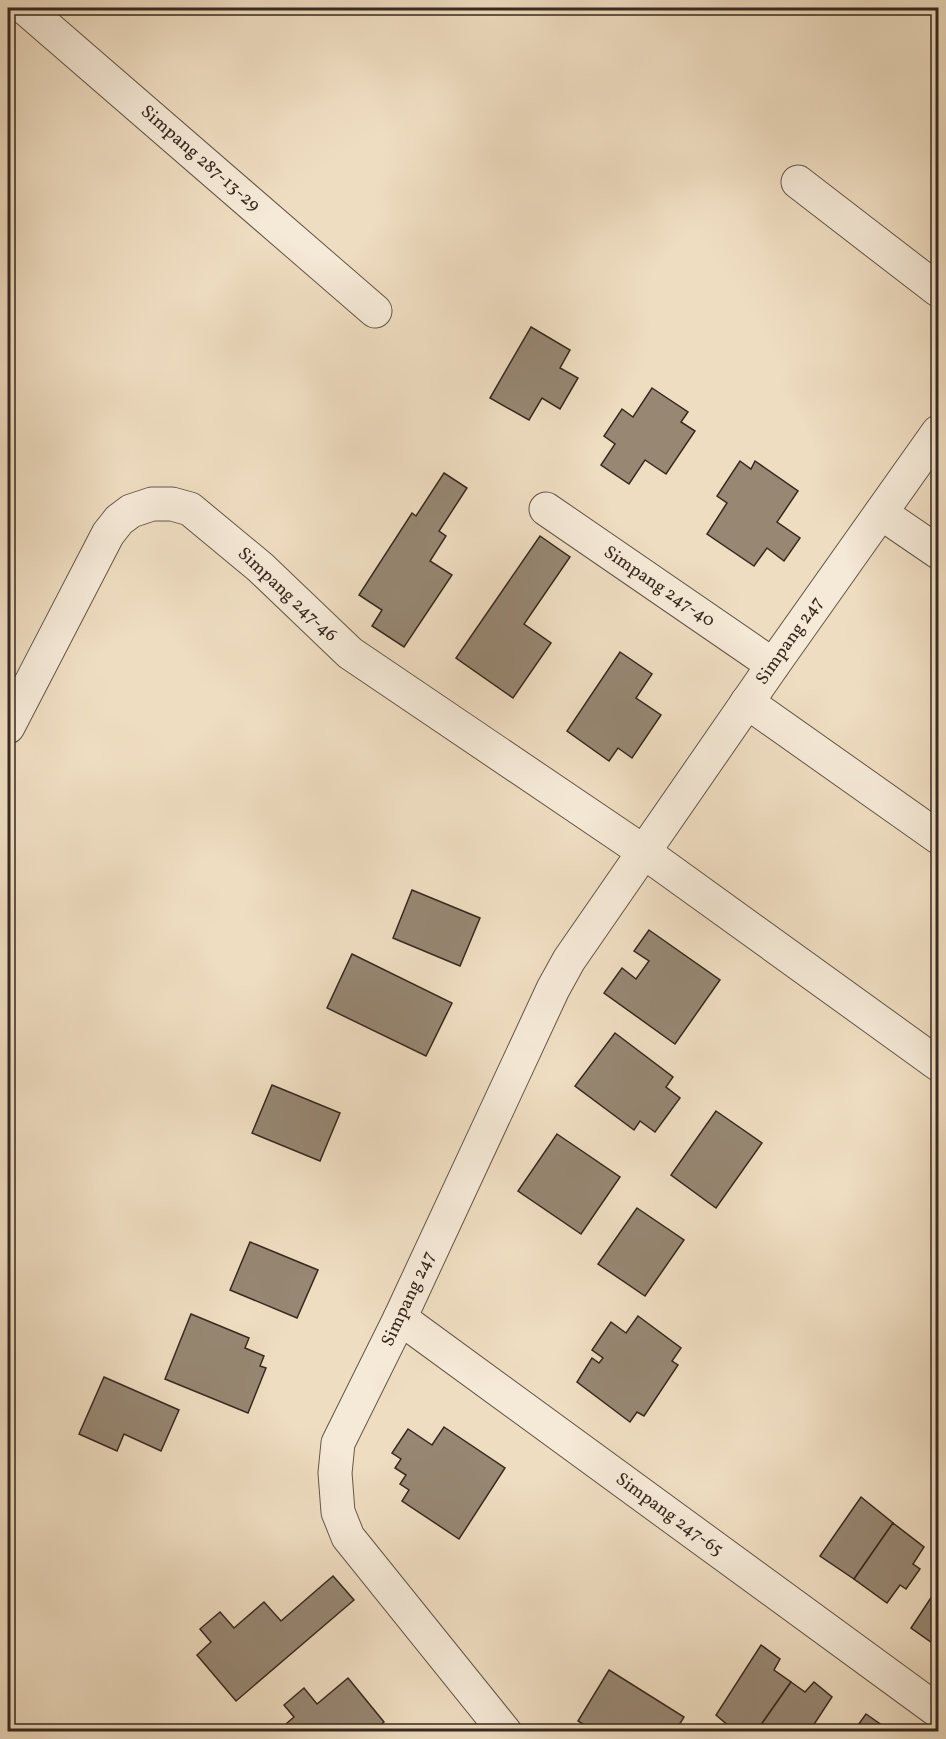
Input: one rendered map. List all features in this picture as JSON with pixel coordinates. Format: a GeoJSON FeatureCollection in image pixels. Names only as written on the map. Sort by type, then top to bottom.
{"type":"FeatureCollection","features":[{"type":"Feature","properties":{"kind":"street","name":"Simpang 287-13-29"},"geometry":{"type":"LineString","coordinates":[[26,8],[375,311]]}},
{"type":"Feature","properties":{"kind":"street"},"geometry":{"type":"LineString","coordinates":[[798,182],[939,290]]}},
{"type":"Feature","properties":{"kind":"street","name":"Simpang 247"},"geometry":{"type":"LineString","coordinates":[[505,1731],[348,1537],[338,1512],[335,1473],[338,1443],[400,1318],[553,989],[569,960],[747,702],[939,432]]}},
{"type":"Feature","properties":{"kind":"street","name":"Simpang 247-46"},"geometry":{"type":"LineString","coordinates":[[8,727],[108,534],[119,520],[131,511],[152,504],[171,504],[190,509],[260,567],[350,653],[644,852]]}},
{"type":"Feature","properties":{"kind":"street","name":"Simpang 247-40"},"geometry":{"type":"LineString","coordinates":[[546,509],[773,665]]}},
{"type":"Feature","properties":{"kind":"street"},"geometry":{"type":"LineString","coordinates":[[881,513],[939,552]]}},
{"type":"Feature","properties":{"kind":"street"},"geometry":{"type":"LineString","coordinates":[[747,702],[939,837]]}},
{"type":"Feature","properties":{"kind":"street"},"geometry":{"type":"LineString","coordinates":[[644,852],[938,1064]]}},
{"type":"Feature","properties":{"kind":"street","name":"Simpang 247-65"},"geometry":{"type":"LineString","coordinates":[[400,1318],[939,1711]]}},
{"type":"Feature","properties":{"kind":"building"},"geometry":{"type":"Polygon","coordinates":[[[531,327],[570,350],[560,368],[578,378],[560,409],[542,398],[529,420],[490,398],[531,327]]]}},
{"type":"Feature","properties":{"kind":"building"},"geometry":{"type":"Polygon","coordinates":[[[652,388],[688,412],[681,422],[695,431],[666,474],[645,460],[629,484],[601,465],[615,444],[604,436],[622,409],[633,417],[652,388]]]}},
{"type":"Feature","properties":{"kind":"building"},"geometry":{"type":"Polygon","coordinates":[[[740,461],[751,469],[755,461],[798,491],[777,522],[800,538],[784,561],[767,548],[754,566],[707,534],[727,503],[717,496],[740,461]]]}},
{"type":"Feature","properties":{"kind":"building"},"geometry":{"type":"Polygon","coordinates":[[[444,473],[467,488],[439,531],[446,536],[430,561],[452,575],[404,647],[372,626],[382,610],[359,595],[412,513],[416,516],[444,473]]]}},
{"type":"Feature","properties":{"kind":"building"},"geometry":{"type":"Polygon","coordinates":[[[540,536],[570,557],[524,624],[551,643],[513,698],[456,658],[540,536]]]}},
{"type":"Feature","properties":{"kind":"building"},"geometry":{"type":"Polygon","coordinates":[[[620,652],[652,674],[636,698],[661,715],[632,758],[618,748],[609,761],[567,731],[620,652]]]}},
{"type":"Feature","properties":{"kind":"building"},"geometry":{"type":"Polygon","coordinates":[[[412,890],[480,918],[460,966],[393,938],[412,890]]]}},
{"type":"Feature","properties":{"kind":"building"},"geometry":{"type":"Polygon","coordinates":[[[649,930],[720,980],[675,1044],[604,993],[622,968],[636,979],[649,961],[634,951],[649,930]]]}},
{"type":"Feature","properties":{"kind":"building"},"geometry":{"type":"Polygon","coordinates":[[[352,954],[452,1003],[426,1056],[327,1008],[352,954]]]}},
{"type":"Feature","properties":{"kind":"building"},"geometry":{"type":"Polygon","coordinates":[[[615,1033],[673,1077],[666,1087],[680,1098],[655,1132],[640,1121],[634,1130],[575,1086],[615,1033]]]}},
{"type":"Feature","properties":{"kind":"building"},"geometry":{"type":"Polygon","coordinates":[[[272,1085],[340,1113],[320,1161],[252,1133],[272,1085]]]}},
{"type":"Feature","properties":{"kind":"building"},"geometry":{"type":"Polygon","coordinates":[[[716,1111],[762,1143],[716,1208],[671,1175],[716,1111]]]}},
{"type":"Feature","properties":{"kind":"building"},"geometry":{"type":"Polygon","coordinates":[[[557,1134],[620,1177],[581,1234],[518,1191],[557,1134]]]}},
{"type":"Feature","properties":{"kind":"building"},"geometry":{"type":"Polygon","coordinates":[[[637,1208],[684,1240],[645,1296],[598,1264],[637,1208]]]}},
{"type":"Feature","properties":{"kind":"building"},"geometry":{"type":"Polygon","coordinates":[[[250,1242],[318,1270],[297,1318],[230,1290],[250,1242]]]}},
{"type":"Feature","properties":{"kind":"building"},"geometry":{"type":"Polygon","coordinates":[[[191,1314],[249,1338],[245,1348],[264,1356],[260,1366],[266,1368],[248,1413],[165,1379],[191,1314]]]}},
{"type":"Feature","properties":{"kind":"building"},"geometry":{"type":"Polygon","coordinates":[[[638,1316],[681,1348],[672,1361],[678,1365],[644,1416],[637,1412],[630,1422],[577,1382],[592,1358],[599,1363],[603,1358],[592,1350],[611,1322],[626,1333],[638,1316]]]}},
{"type":"Feature","properties":{"kind":"building"},"geometry":{"type":"Polygon","coordinates":[[[104,1377],[179,1410],[161,1451],[124,1434],[117,1451],[79,1434],[104,1377]]]}},
{"type":"Feature","properties":{"kind":"building"},"geometry":{"type":"Polygon","coordinates":[[[444,1427],[505,1468],[459,1539],[402,1501],[409,1490],[400,1484],[406,1475],[395,1468],[401,1459],[392,1453],[408,1429],[432,1445],[444,1427]]]}},
{"type":"Feature","properties":{"kind":"building"},"geometry":{"type":"Polygon","coordinates":[[[861,1497],[893,1523],[854,1579],[820,1556],[861,1497]]]}},
{"type":"Feature","properties":{"kind":"building"},"geometry":{"type":"Polygon","coordinates":[[[893,1523],[924,1547],[913,1564],[920,1569],[906,1589],[900,1585],[887,1603],[854,1579],[893,1523]]]}},
{"type":"Feature","properties":{"kind":"building"},"geometry":{"type":"Polygon","coordinates":[[[333,1576],[354,1600],[236,1701],[197,1655],[211,1642],[200,1629],[220,1612],[234,1628],[264,1602],[281,1621],[333,1576]]]}},
{"type":"Feature","properties":{"kind":"building"},"geometry":{"type":"Polygon","coordinates":[[[938,1587],[938,1647],[911,1628],[938,1587]]]}},
{"type":"Feature","properties":{"kind":"building"},"geometry":{"type":"Polygon","coordinates":[[[761,1645],[780,1659],[774,1670],[791,1682],[756,1732],[736,1732],[716,1715],[761,1645]]]}},
{"type":"Feature","properties":{"kind":"building"},"geometry":{"type":"Polygon","coordinates":[[[609,1670],[684,1717],[675,1732],[585,1732],[588,1727],[578,1721],[609,1670]]]}},
{"type":"Feature","properties":{"kind":"building"},"geometry":{"type":"Polygon","coordinates":[[[348,1678],[384,1722],[373,1732],[281,1732],[279,1730],[294,1717],[284,1705],[304,1688],[317,1704],[348,1678]]]}},
{"type":"Feature","properties":{"kind":"building"},"geometry":{"type":"Polygon","coordinates":[[[791,1682],[805,1692],[814,1682],[832,1697],[809,1732],[756,1732],[791,1682]]]}},
{"type":"Feature","properties":{"kind":"building"},"geometry":{"type":"Polygon","coordinates":[[[866,1714],[886,1728],[883,1732],[853,1732],[866,1714]]]}}]}
